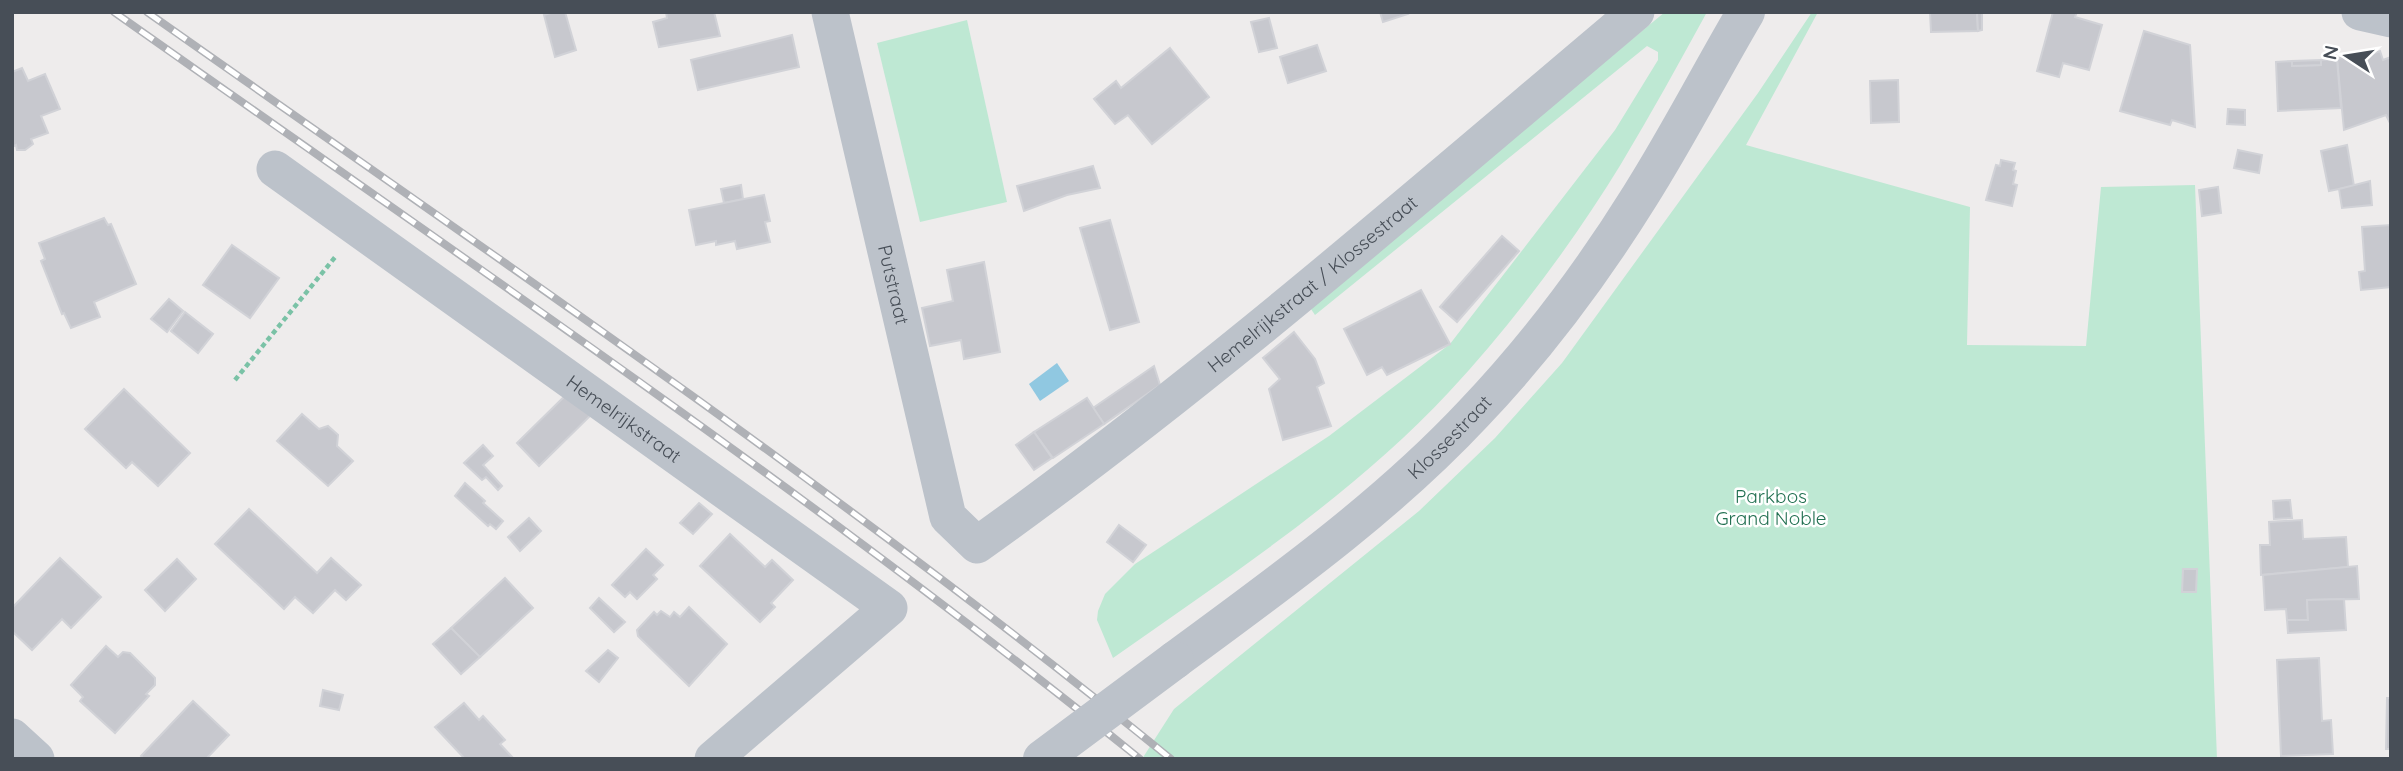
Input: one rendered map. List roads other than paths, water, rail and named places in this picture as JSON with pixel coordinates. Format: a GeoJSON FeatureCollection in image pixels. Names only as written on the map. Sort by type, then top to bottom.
{"type":"FeatureCollection","features":[{"type":"Feature","properties":{"kind":"street","name":"Putstraat"},"geometry":{"type":"LineString","coordinates":[[831,12],[948,517],[977,545]]}},
{"type":"Feature","properties":{"kind":"street","name":"Hemelrijkstraat / Klossestraat"},"geometry":{"type":"LineString","coordinates":[[977,545],[1057,487],[1282,309],[1636,12]]}},
{"type":"Feature","properties":{"kind":"street","name":"Klossestraat"},"geometry":{"type":"LineString","coordinates":[[1042,759],[1244,610],[1399,486],[1473,414],[1537,341],[1633,207],[1746,12]]}},
{"type":"Feature","properties":{"kind":"street"},"geometry":{"type":"LineString","coordinates":[[2360,12],[2391,19]]}},
{"type":"Feature","properties":{"kind":"street","name":"Hemelrijkstraat"},"geometry":{"type":"LineString","coordinates":[[275,169],[889,608],[713,759]]}},
{"type":"Feature","properties":{"kind":"street"},"geometry":{"type":"LineString","coordinates":[[12,737],[36,759]]}},
{"type":"Feature","properties":{"kind":"water"},"geometry":{"type":"Polygon","coordinates":[[[1057,363],[1069,381],[1040,401],[1029,384],[1057,363]]]}},
{"type":"Feature","properties":{"kind":"railway"},"geometry":{"type":"LineString","coordinates":[[114,12],[762,470],[1016,661],[1140,759]]}},
{"type":"Feature","properties":{"kind":"railway"},"geometry":{"type":"LineString","coordinates":[[147,12],[794,469],[1047,660],[1171,759]]}},
{"type":"Feature","properties":{"kind":"park label","name":"Parkbos Grand Noble"},"geometry":{"type":"Point","coordinates":[1771,507]}}]}
